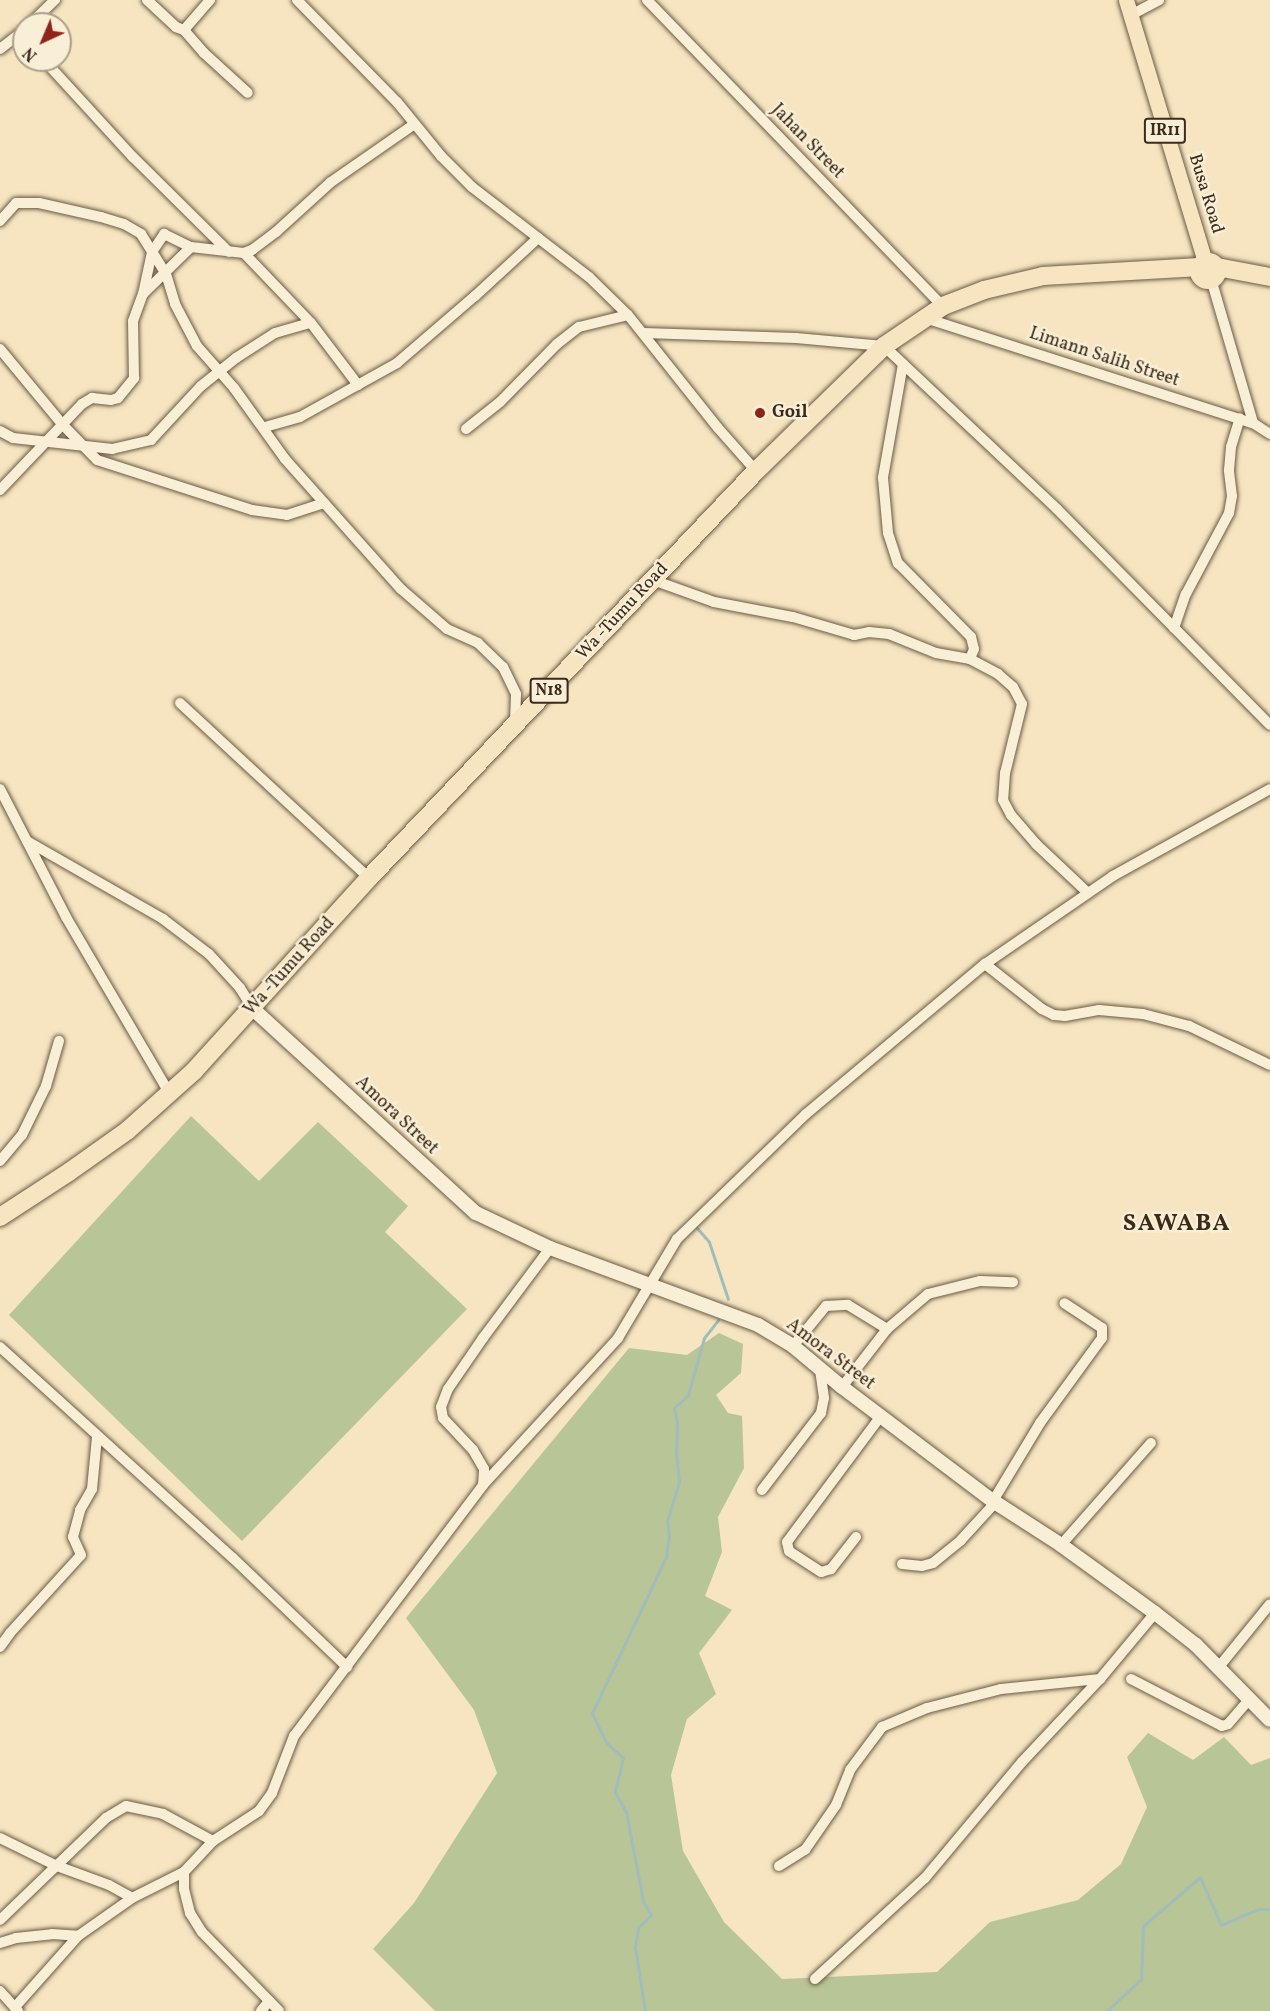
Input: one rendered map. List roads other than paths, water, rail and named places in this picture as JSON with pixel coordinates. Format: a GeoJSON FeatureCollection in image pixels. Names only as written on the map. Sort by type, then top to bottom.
{"type":"FeatureCollection","features":[{"type":"Feature","properties":{"kind":"highway","name":"Wa -Tumu Road"},"geometry":{"type":"LineString","coordinates":[[0,1217],[86,1161],[170,1094],[253,1009],[369,878],[756,471],[884,346],[944,306],[984,290],[1043,276],[1149,270],[1208,270]]}},
{"type":"Feature","properties":{"kind":"main road","name":"Busa Road"},"geometry":{"type":"LineString","coordinates":[[1126,0],[1208,270]]}},
{"type":"Feature","properties":{"kind":"street"},"geometry":{"type":"LineString","coordinates":[[42,12],[55,0]]}},
{"type":"Feature","properties":{"kind":"street"},"geometry":{"type":"LineString","coordinates":[[147,0],[176,27],[184,30],[204,53],[248,93]]}},
{"type":"Feature","properties":{"kind":"street"},"geometry":{"type":"LineString","coordinates":[[184,30],[210,0]]}},
{"type":"Feature","properties":{"kind":"street"},"geometry":{"type":"LineString","coordinates":[[297,0],[397,102],[413,125],[472,187],[590,278],[628,315],[718,428],[756,471]]}},
{"type":"Feature","properties":{"kind":"street","name":"Jahan Street"},"geometry":{"type":"LineString","coordinates":[[647,0],[944,306]]}},
{"type":"Feature","properties":{"kind":"street"},"geometry":{"type":"LineString","coordinates":[[1131,15],[1159,0]]}},
{"type":"Feature","properties":{"kind":"street"},"geometry":{"type":"LineString","coordinates":[[55,72],[133,157],[230,252]]}},
{"type":"Feature","properties":{"kind":"street"},"geometry":{"type":"LineString","coordinates":[[0,490],[87,400],[118,398],[134,378],[133,321],[143,294],[152,252],[164,234],[191,247],[244,253],[276,232],[331,182],[413,125]]}},
{"type":"Feature","properties":{"kind":"street"},"geometry":{"type":"LineString","coordinates":[[0,221],[12,206],[20,202],[50,206],[124,224],[141,234],[166,274],[175,303],[196,346],[220,371],[265,427],[285,459],[401,589],[447,629],[478,644],[503,667],[516,694],[515,726]]}},
{"type":"Feature","properties":{"kind":"street"},"geometry":{"type":"LineString","coordinates":[[265,427],[300,417],[397,363],[476,296],[538,238]]}},
{"type":"Feature","properties":{"kind":"street"},"geometry":{"type":"LineString","coordinates":[[143,294],[166,274],[191,247]]}},
{"type":"Feature","properties":{"kind":"street"},"geometry":{"type":"LineString","coordinates":[[244,253],[311,323],[358,385]]}},
{"type":"Feature","properties":{"kind":"street"},"geometry":{"type":"LineString","coordinates":[[1208,270],[1253,423]]}},
{"type":"Feature","properties":{"kind":"street"},"geometry":{"type":"LineString","coordinates":[[466,429],[500,402],[557,344],[579,327],[628,315]]}},
{"type":"Feature","properties":{"kind":"street","name":"Limann Salih Street"},"geometry":{"type":"LineString","coordinates":[[925,318],[1240,418],[1270,434]]}},
{"type":"Feature","properties":{"kind":"street"},"geometry":{"type":"LineString","coordinates":[[0,431],[13,438],[43,443],[112,449],[151,440],[201,386],[220,371],[275,333],[311,323]]}},
{"type":"Feature","properties":{"kind":"street"},"geometry":{"type":"LineString","coordinates":[[644,333],[796,338],[884,346],[1058,509],[1270,725]]}},
{"type":"Feature","properties":{"kind":"street"},"geometry":{"type":"LineString","coordinates":[[0,349],[62,424],[97,460],[252,510],[287,515],[324,504]]}},
{"type":"Feature","properties":{"kind":"street"},"geometry":{"type":"LineString","coordinates":[[903,364],[883,478],[888,533],[898,563],[971,637],[974,649],[970,659]]}},
{"type":"Feature","properties":{"kind":"street"},"geometry":{"type":"LineString","coordinates":[[1174,628],[1186,594],[1229,513],[1232,496],[1229,470],[1231,447],[1240,418]]}},
{"type":"Feature","properties":{"kind":"street"},"geometry":{"type":"LineString","coordinates":[[653,580],[714,602],[793,616],[854,635],[869,632],[889,634],[936,653],[970,659],[998,674],[1013,687],[1022,704],[1005,773],[1003,800],[1011,815],[1036,844],[1088,893]]}},
{"type":"Feature","properties":{"kind":"street"},"geometry":{"type":"LineString","coordinates":[[180,703],[369,878]]}},
{"type":"Feature","properties":{"kind":"street"},"geometry":{"type":"LineString","coordinates":[[0,789],[71,927],[170,1094]]}},
{"type":"Feature","properties":{"kind":"street"},"geometry":{"type":"LineString","coordinates":[[0,1991],[17,2009],[78,1936],[132,1898],[184,1872],[213,1841],[259,1811],[272,1793],[294,1736],[483,1485],[618,1338],[648,1283],[677,1239],[797,1123],[887,1044],[984,964],[1113,876],[1270,789]]}},
{"type":"Feature","properties":{"kind":"street"},"geometry":{"type":"LineString","coordinates":[[27,841],[163,919],[209,954],[240,988],[253,1009]]}},
{"type":"Feature","properties":{"kind":"street"},"geometry":{"type":"LineString","coordinates":[[984,964],[1042,1010],[1054,1015],[1065,1016],[1099,1010],[1143,1014],[1189,1026],[1270,1065]]}},
{"type":"Feature","properties":{"kind":"street","name":"Amora Street"},"geometry":{"type":"LineString","coordinates":[[253,1009],[476,1212],[550,1248],[758,1324],[793,1346],[842,1387],[994,1502],[1061,1545],[1155,1613],[1196,1646],[1270,1720]]}},
{"type":"Feature","properties":{"kind":"street"},"geometry":{"type":"LineString","coordinates":[[0,1161],[22,1135],[46,1086],[59,1041]]}},
{"type":"Feature","properties":{"kind":"street"},"geometry":{"type":"LineString","coordinates":[[483,1485],[484,1469],[473,1450],[442,1418],[441,1407],[448,1389],[550,1248]]}},
{"type":"Feature","properties":{"kind":"street"},"geometry":{"type":"LineString","coordinates":[[842,1387],[887,1329],[928,1294],[980,1281],[1013,1282]]}},
{"type":"Feature","properties":{"kind":"street"},"geometry":{"type":"LineString","coordinates":[[902,1564],[922,1566],[933,1563],[961,1540],[994,1502],[1040,1423],[1101,1338],[1102,1328],[1064,1303]]}},
{"type":"Feature","properties":{"kind":"street"},"geometry":{"type":"LineString","coordinates":[[793,1346],[826,1306],[848,1305],[887,1329]]}},
{"type":"Feature","properties":{"kind":"street"},"geometry":{"type":"LineString","coordinates":[[0,1347],[233,1558],[347,1666]]}},
{"type":"Feature","properties":{"kind":"street"},"geometry":{"type":"LineString","coordinates":[[762,1490],[821,1413],[824,1398],[820,1368]]}},
{"type":"Feature","properties":{"kind":"street"},"geometry":{"type":"LineString","coordinates":[[856,1537],[831,1569],[820,1572],[789,1551],[787,1542],[881,1416]]}},
{"type":"Feature","properties":{"kind":"street"},"geometry":{"type":"LineString","coordinates":[[0,1647],[81,1555],[72,1538],[80,1510],[92,1489],[97,1437]]}},
{"type":"Feature","properties":{"kind":"street"},"geometry":{"type":"LineString","coordinates":[[1061,1545],[1151,1443]]}},
{"type":"Feature","properties":{"kind":"street"},"geometry":{"type":"LineString","coordinates":[[1218,1668],[1270,1604]]}},
{"type":"Feature","properties":{"kind":"street"},"geometry":{"type":"LineString","coordinates":[[815,1979],[925,1878],[1022,1762],[1100,1679],[1155,1613]]}},
{"type":"Feature","properties":{"kind":"street"},"geometry":{"type":"LineString","coordinates":[[1131,1678],[1222,1726],[1228,1724],[1250,1699]]}},
{"type":"Feature","properties":{"kind":"street"},"geometry":{"type":"LineString","coordinates":[[779,1866],[805,1850],[836,1805],[850,1770],[882,1727],[927,1708],[1001,1689],[1100,1679]]}},
{"type":"Feature","properties":{"kind":"street"},"geometry":{"type":"LineString","coordinates":[[0,1920],[106,1818],[126,1806],[163,1814],[213,1841]]}},
{"type":"Feature","properties":{"kind":"street"},"geometry":{"type":"LineString","coordinates":[[0,1838],[57,1866],[110,1884],[132,1898]]}},
{"type":"Feature","properties":{"kind":"street"},"geometry":{"type":"LineString","coordinates":[[184,1872],[184,1889],[190,1913],[202,1932],[279,2011]]}},
{"type":"Feature","properties":{"kind":"street"},"geometry":{"type":"LineString","coordinates":[[0,1943],[16,1938],[52,1934],[78,1936]]}},
{"type":"Feature","properties":{"kind":"street"},"geometry":{"type":"LineString","coordinates":[[261,2011],[269,2001]]}},
{"type":"Feature","properties":{"kind":"waterway"},"geometry":{"type":"LineString","coordinates":[[697,1228],[709,1242],[728,1299]]}},
{"type":"Feature","properties":{"kind":"waterway"},"geometry":{"type":"LineString","coordinates":[[645,2011],[635,1947],[638,1928],[651,1915],[643,1901],[626,1812],[615,1792],[623,1758],[606,1742],[592,1713],[666,1557],[669,1535],[667,1521],[679,1482],[676,1455],[677,1422],[674,1408],[688,1395],[704,1338],[718,1320]]}},
{"type":"Feature","properties":{"kind":"waterway"},"geometry":{"type":"LineString","coordinates":[[1107,2011],[1141,1979],[1143,1926],[1200,1877],[1221,1925],[1258,1909],[1270,1909]]}},
{"type":"Feature","properties":{"kind":"place","name":"Goil"},"geometry":{"type":"Point","coordinates":[760,413]}},
{"type":"Feature","properties":{"kind":"district","name":"SAWABA"},"geometry":{"type":"Point","coordinates":[1177,1225]}}]}
